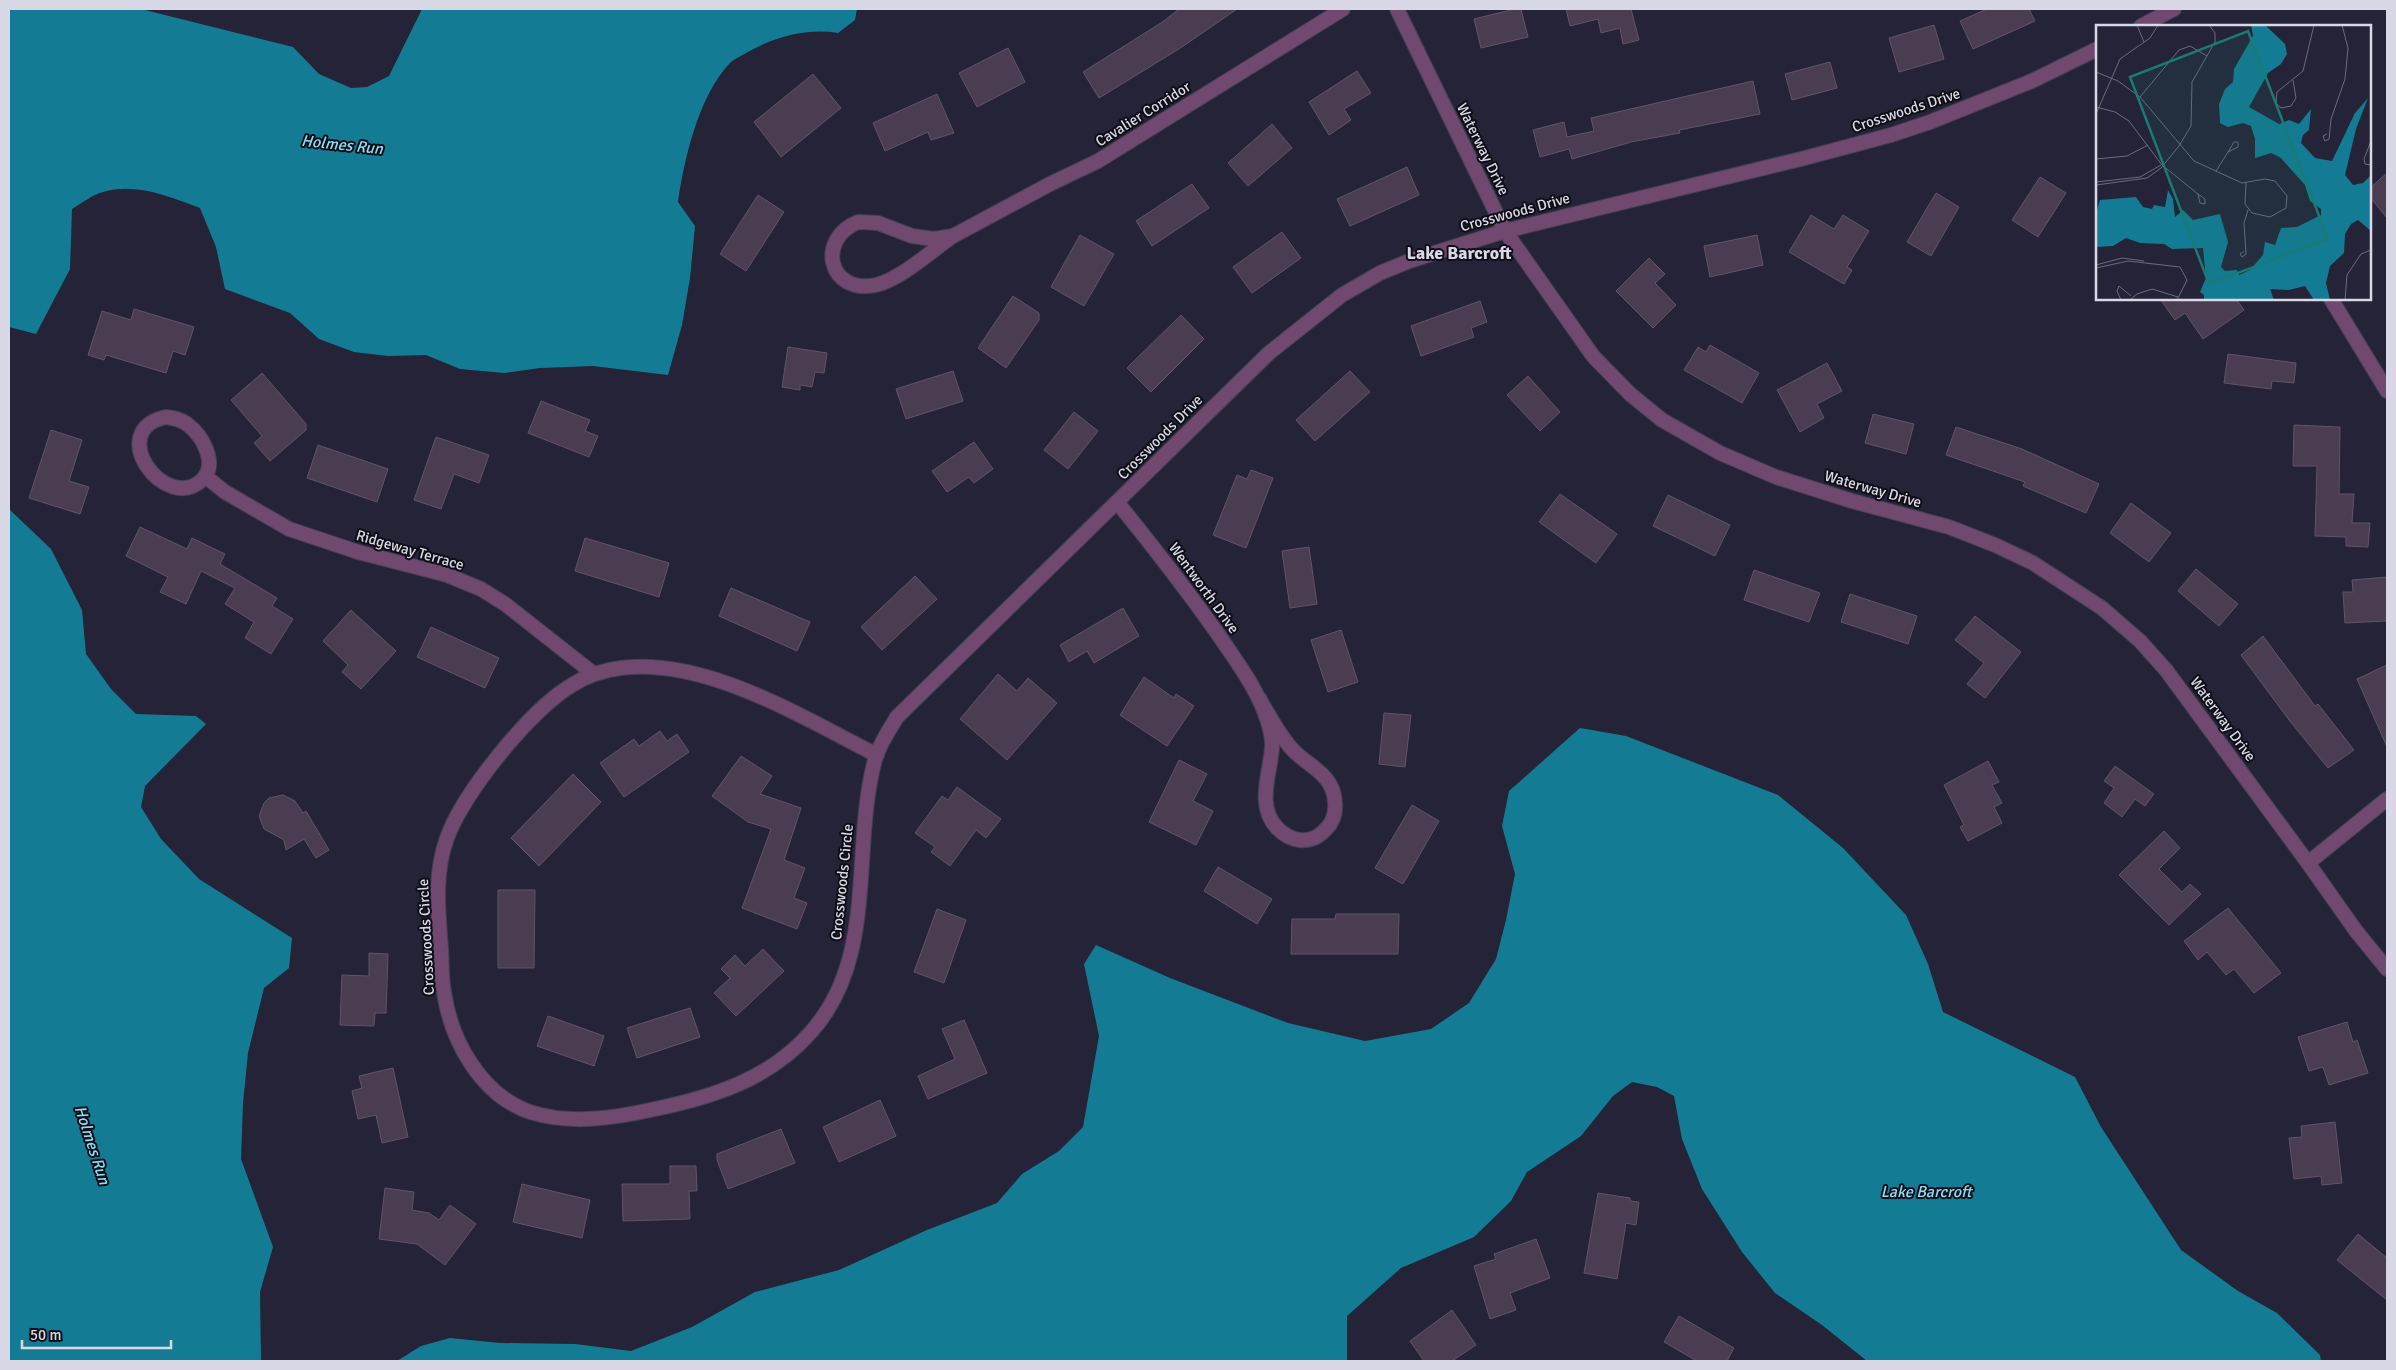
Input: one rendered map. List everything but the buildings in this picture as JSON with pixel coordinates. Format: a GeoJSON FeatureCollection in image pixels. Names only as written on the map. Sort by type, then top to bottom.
{"type":"FeatureCollection","features":[{"type":"Feature","properties":{"kind":"street","name":"Cavalier Corridor"},"geometry":{"type":"LineString","coordinates":[[953,236],[934,239],[912,236],[878,223],[858,222],[847,227],[838,237],[831,262],[835,272],[842,279],[859,285],[874,285],[889,281],[953,236],[1050,184],[1098,161],[1343,9]]}},
{"type":"Feature","properties":{"kind":"street","name":"Waterway Drive"},"geometry":{"type":"LineString","coordinates":[[1397,9],[1505,231],[1593,356],[1630,394],[1662,420],[1695,441],[1776,477],[1852,501],[1949,527],[1995,545],[2033,564],[2102,608],[2140,641],[2166,670],[2356,931],[2387,969]]}},
{"type":"Feature","properties":{"kind":"street"},"geometry":{"type":"LineString","coordinates":[[2148,25],[2174,9]]}},
{"type":"Feature","properties":{"kind":"street","name":"Crosswoods Drive"},"geometry":{"type":"LineString","coordinates":[[877,755],[897,717],[1269,353],[1342,295],[1380,273],[1409,261],[1505,231],[1801,159],[1891,135],[1930,122],[2032,82],[2096,49]]}},
{"type":"Feature","properties":{"kind":"street"},"geometry":{"type":"LineString","coordinates":[[2332,300],[2387,391]]}},
{"type":"Feature","properties":{"kind":"street"},"geometry":{"type":"LineString","coordinates":[[166,417],[178,419],[189,425],[208,453],[209,465],[205,476],[192,486],[180,488],[160,480],[148,471],[142,462],[139,451],[140,438],[146,427],[154,419],[166,417]]}},
{"type":"Feature","properties":{"kind":"street","name":"Ridgeway Terrace"},"geometry":{"type":"LineString","coordinates":[[205,476],[232,497],[289,529],[358,552],[447,575],[480,589],[505,604],[594,674]]}},
{"type":"Feature","properties":{"kind":"street","name":"Wentworth Drive"},"geometry":{"type":"LineString","coordinates":[[1117,502],[1208,620],[1259,698],[1274,726],[1288,744],[1327,778],[1334,794],[1336,812],[1328,828],[1318,837],[1304,841],[1290,838],[1272,822],[1266,808],[1272,747],[1268,720],[1259,698]]}},
{"type":"Feature","properties":{"kind":"street","name":"Crosswoods Circle"},"geometry":{"type":"LineString","coordinates":[[641,667],[675,671],[704,677],[746,692],[877,755],[865,815],[859,907],[847,970],[822,1020],[808,1036],[782,1059],[753,1078],[723,1092],[694,1101],[630,1115],[594,1119],[561,1118],[531,1112],[509,1102],[488,1085],[471,1065],[450,1022],[444,992],[438,899],[439,870],[446,840],[456,815],[474,786],[514,738],[550,700],[571,685],[594,674],[619,668],[641,667]]}},
{"type":"Feature","properties":{"kind":"street"},"geometry":{"type":"LineString","coordinates":[[2308,863],[2387,799]]}},
{"type":"Feature","properties":{"kind":"water","name":"Holmes Run"},"geometry":{"type":"Polygon","coordinates":[[[9,9],[141,9],[293,47],[319,74],[351,88],[367,87],[389,76],[422,9],[857,9],[855,20],[838,33],[814,32],[790,35],[757,47],[730,63],[719,76],[710,92],[689,148],[678,202],[695,226],[690,278],[682,325],[668,375],[593,366],[540,368],[504,373],[460,369],[426,355],[388,356],[354,352],[319,339],[290,313],[225,289],[216,247],[200,208],[153,192],[128,189],[115,189],[99,193],[72,209],[70,269],[36,334],[9,327],[9,9]]]}},
{"type":"Feature","properties":{"kind":"water","name":"Holmes Run"},"geometry":{"type":"Polygon","coordinates":[[[9,509],[51,549],[82,610],[86,654],[111,689],[136,714],[196,716],[206,724],[145,786],[141,807],[161,839],[199,879],[292,938],[289,968],[264,988],[248,1053],[243,1103],[241,1159],[273,1247],[260,1292],[261,1361],[9,1361],[9,509]]]}},
{"type":"Feature","properties":{"kind":"water","name":"Lake Barcroft"},"geometry":{"type":"Polygon","coordinates":[[[1580,728],[1626,736],[1778,795],[1843,848],[1906,915],[1928,964],[1943,1012],[2075,1077],[2101,1127],[2181,1250],[2238,1291],[2277,1313],[2320,1355],[2321,1361],[1867,1361],[1822,1325],[1775,1293],[1742,1252],[1702,1189],[1682,1139],[1674,1096],[1657,1087],[1632,1082],[1613,1096],[1581,1136],[1527,1172],[1511,1201],[1474,1237],[1401,1268],[1347,1316],[1347,1361],[397,1361],[421,1346],[450,1338],[500,1343],[575,1344],[631,1351],[692,1327],[755,1292],[839,1270],[927,1230],[997,1203],[1022,1174],[1059,1151],[1083,1127],[1099,1036],[1084,964],[1096,945],[1170,978],[1288,1023],[1365,1041],[1431,1029],[1469,1003],[1496,959],[1515,874],[1502,826],[1509,791],[1580,728]]]}},
{"type":"Feature","properties":{"kind":"district","name":"Lake Barcroft"},"geometry":{"type":"Point","coordinates":[1459,253]}}]}
